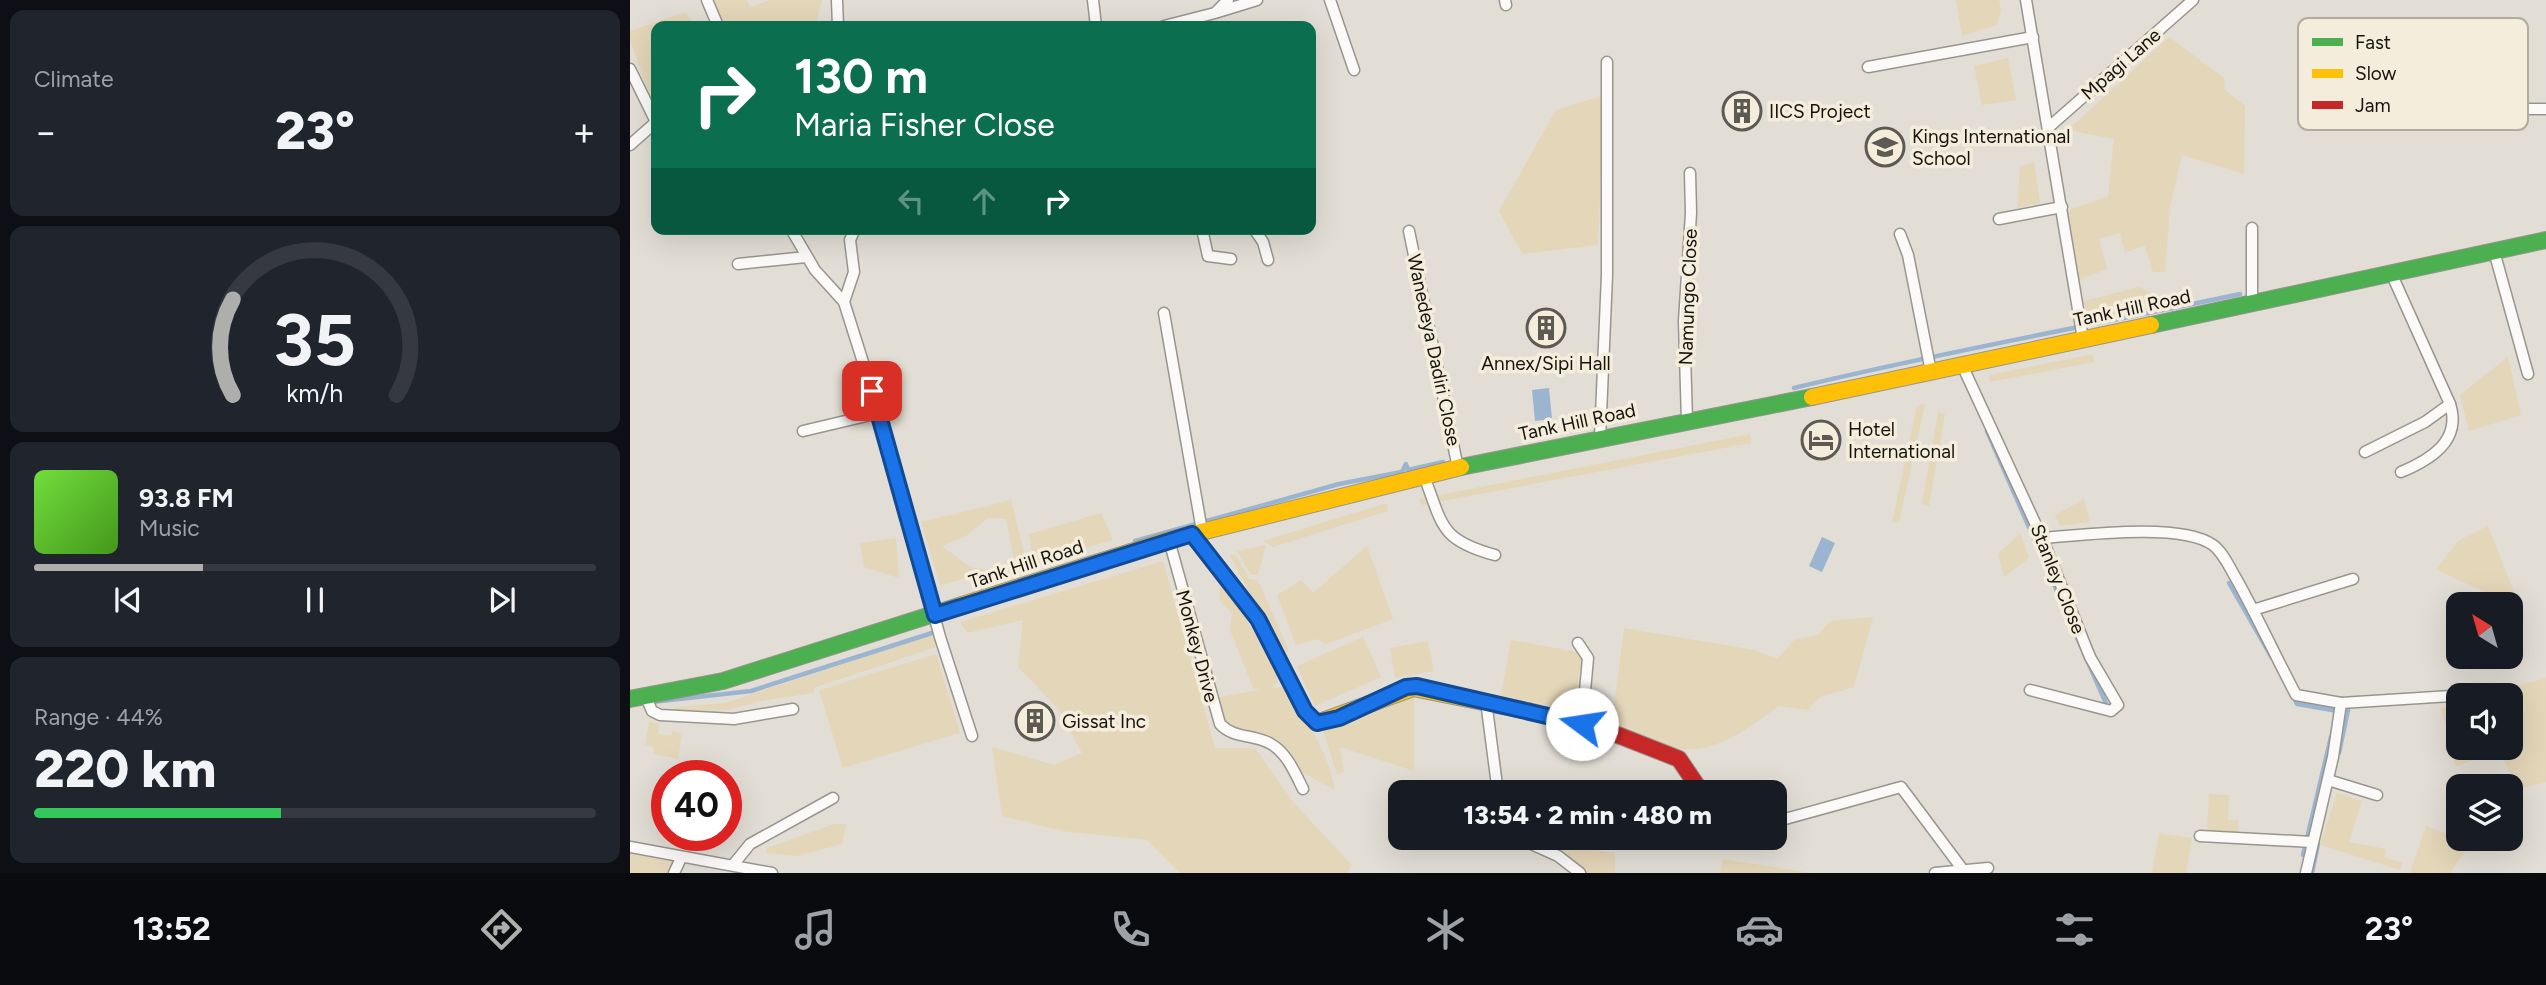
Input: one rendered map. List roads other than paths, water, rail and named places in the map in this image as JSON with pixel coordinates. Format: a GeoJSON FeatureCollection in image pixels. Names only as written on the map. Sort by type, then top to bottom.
{"type":"FeatureCollection","features":[{"type":"Feature","properties":{"kind":"street"},"geometry":{"type":"LineString","coordinates":[[707,0],[716,21]]}},
{"type":"Feature","properties":{"kind":"street"},"geometry":{"type":"LineString","coordinates":[[837,0],[838,21]]}},
{"type":"Feature","properties":{"kind":"street"},"geometry":{"type":"LineString","coordinates":[[1093,0],[1095,21]]}},
{"type":"Feature","properties":{"kind":"street"},"geometry":{"type":"LineString","coordinates":[[1215,13],[1228,0]]}},
{"type":"Feature","properties":{"kind":"street"},"geometry":{"type":"LineString","coordinates":[[1184,21],[1257,0]]}},
{"type":"Feature","properties":{"kind":"street"},"geometry":{"type":"LineString","coordinates":[[1331,0],[1354,70]]}},
{"type":"Feature","properties":{"kind":"street"},"geometry":{"type":"LineString","coordinates":[[2026,0],[2083,339]]}},
{"type":"Feature","properties":{"kind":"street","name":"Mpagi Lane"},"geometry":{"type":"LineString","coordinates":[[2048,128],[2193,0]]}},
{"type":"Feature","properties":{"kind":"street"},"geometry":{"type":"LineString","coordinates":[[1868,67],[2033,37]]}},
{"type":"Feature","properties":{"kind":"street"},"geometry":{"type":"LineString","coordinates":[[1600,438],[1607,261],[1607,62]]}},
{"type":"Feature","properties":{"kind":"street"},"geometry":{"type":"LineString","coordinates":[[630,69],[651,112]]}},
{"type":"Feature","properties":{"kind":"street"},"geometry":{"type":"LineString","coordinates":[[2528,109],[2546,109]]}},
{"type":"Feature","properties":{"kind":"street"},"geometry":{"type":"LineString","coordinates":[[630,145],[651,126]]}},
{"type":"Feature","properties":{"kind":"street","name":"Namungo Close"},"geometry":{"type":"LineString","coordinates":[[1687,421],[1684,321],[1691,214],[1690,173]]}},
{"type":"Feature","properties":{"kind":"street"},"geometry":{"type":"LineString","coordinates":[[1999,219],[2062,207]]}},
{"type":"Feature","properties":{"kind":"street"},"geometry":{"type":"LineString","coordinates":[[2252,228],[2252,304]]}},
{"type":"Feature","properties":{"kind":"street","name":"Wanedeya Dadiri Close"},"geometry":{"type":"LineString","coordinates":[[1409,231],[1458,468]]}},
{"type":"Feature","properties":{"kind":"street"},"geometry":{"type":"LineString","coordinates":[[1900,234],[1908,255],[1931,372]]}},
{"type":"Feature","properties":{"kind":"street"},"geometry":{"type":"LineString","coordinates":[[794,235],[806,257],[844,302],[879,413],[972,736]]}},
{"type":"Feature","properties":{"kind":"street"},"geometry":{"type":"LineString","coordinates":[[844,302],[854,272],[850,240],[852,235]]}},
{"type":"Feature","properties":{"kind":"street"},"geometry":{"type":"LineString","coordinates":[[1203,235],[1208,256],[1231,259]]}},
{"type":"Feature","properties":{"kind":"street"},"geometry":{"type":"LineString","coordinates":[[1259,235],[1264,242],[1268,260]]}},
{"type":"Feature","properties":{"kind":"street","name":"Tank Hill Road"},"geometry":{"type":"LineString","coordinates":[[638,698],[723,681],[1170,540],[1424,476],[1931,372],[2546,240]]}},
{"type":"Feature","properties":{"kind":"street"},"geometry":{"type":"LineString","coordinates":[[2494,251],[2528,374]]}},
{"type":"Feature","properties":{"kind":"street"},"geometry":{"type":"LineString","coordinates":[[738,264],[806,257]]}},
{"type":"Feature","properties":{"kind":"street"},"geometry":{"type":"LineString","coordinates":[[2392,275],[2404,308],[2450,404],[2452,429],[2442,448],[2424,463],[2401,472]]}},
{"type":"Feature","properties":{"kind":"street"},"geometry":{"type":"LineString","coordinates":[[1164,313],[1197,533],[1258,619],[1305,711],[1317,723],[1339,718],[1406,687],[1426,688],[1631,738],[1679,760],[1693,780]]}},
{"type":"Feature","properties":{"kind":"street","name":"Stanley Close"},"geometry":{"type":"LineString","coordinates":[[1962,365],[2042,538],[2090,657],[2118,705],[2111,712],[2030,690]]}},
{"type":"Feature","properties":{"kind":"street"},"geometry":{"type":"LineString","coordinates":[[2365,452],[2414,428],[2450,404]]}},
{"type":"Feature","properties":{"kind":"street"},"geometry":{"type":"LineString","coordinates":[[803,431],[879,413]]}},
{"type":"Feature","properties":{"kind":"street"},"geometry":{"type":"LineString","coordinates":[[1424,476],[1444,528],[1450,536],[1468,547],[1495,555]]}},
{"type":"Feature","properties":{"kind":"street"},"geometry":{"type":"LineString","coordinates":[[2042,538],[2140,532],[2171,533],[2202,539],[2220,552],[2296,695],[2341,703],[2446,696]]}},
{"type":"Feature","properties":{"kind":"street","name":"Monkey Drive"},"geometry":{"type":"LineString","coordinates":[[1170,540],[1220,724],[1231,734],[1264,741],[1279,750],[1303,789]]}},
{"type":"Feature","properties":{"kind":"street"},"geometry":{"type":"LineString","coordinates":[[2253,610],[2353,579]]}},
{"type":"Feature","properties":{"kind":"street"},"geometry":{"type":"LineString","coordinates":[[1578,643],[1588,658],[1582,724]]}},
{"type":"Feature","properties":{"kind":"street"},"geometry":{"type":"LineString","coordinates":[[638,698],[660,715],[734,719],[793,709]]}},
{"type":"Feature","properties":{"kind":"street"},"geometry":{"type":"LineString","coordinates":[[1486,701],[1496,780]]}},
{"type":"Feature","properties":{"kind":"street"},"geometry":{"type":"LineString","coordinates":[[2306,873],[2328,780],[2341,703]]}},
{"type":"Feature","properties":{"kind":"street"},"geometry":{"type":"LineString","coordinates":[[2328,780],[2377,795]]}},
{"type":"Feature","properties":{"kind":"street"},"geometry":{"type":"LineString","coordinates":[[1787,818],[1900,787],[1963,870]]}},
{"type":"Feature","properties":{"kind":"street"},"geometry":{"type":"LineString","coordinates":[[733,865],[750,844],[833,798]]}},
{"type":"Feature","properties":{"kind":"street"},"geometry":{"type":"LineString","coordinates":[[2200,836],[2312,842]]}},
{"type":"Feature","properties":{"kind":"street"},"geometry":{"type":"LineString","coordinates":[[630,847],[772,873]]}},
{"type":"Feature","properties":{"kind":"street"},"geometry":{"type":"LineString","coordinates":[[1545,850],[1558,856],[1580,873]]}},
{"type":"Feature","properties":{"kind":"street"},"geometry":{"type":"LineString","coordinates":[[674,873],[681,858]]}},
{"type":"Feature","properties":{"kind":"street"},"geometry":{"type":"LineString","coordinates":[[1935,873],[1988,869]]}},
{"type":"Feature","properties":{"kind":"water"},"geometry":{"type":"Polygon","coordinates":[[[1549,388],[1552,419],[1535,421],[1532,390],[1549,388]]]}},
{"type":"Feature","properties":{"kind":"water"},"geometry":{"type":"Polygon","coordinates":[[[1822,537],[1835,543],[1822,572],[1809,566],[1822,537]]]}},
{"type":"Feature","properties":{"kind":"waterway"},"geometry":{"type":"LineString","coordinates":[[1794,388],[2240,294]]}},
{"type":"Feature","properties":{"kind":"waterway"},"geometry":{"type":"LineString","coordinates":[[1987,431],[2108,708]]}},
{"type":"Feature","properties":{"kind":"waterway"},"geometry":{"type":"LineString","coordinates":[[1135,541],[1339,484],[1402,472],[1406,464],[1408,470],[1443,462]]}},
{"type":"Feature","properties":{"kind":"waterway"},"geometry":{"type":"LineString","coordinates":[[2229,583],[2272,658]]}},
{"type":"Feature","properties":{"kind":"waterway"},"geometry":{"type":"LineString","coordinates":[[652,702],[751,691],[932,633]]}},
{"type":"Feature","properties":{"kind":"waterway"},"geometry":{"type":"LineString","coordinates":[[2293,696],[2297,704],[2338,711]]}},
{"type":"Feature","properties":{"kind":"waterway"},"geometry":{"type":"LineString","coordinates":[[2339,753],[2348,710]]}},
{"type":"Feature","properties":{"kind":"waterway"},"geometry":{"type":"LineString","coordinates":[[2303,855],[2331,737]]}},
{"type":"Feature","properties":{"kind":"waterway"},"geometry":{"type":"LineString","coordinates":[[2312,873],[2318,844]]}},
{"type":"Feature","properties":{"kind":"place","name":"IICS Project"},"geometry":{"type":"Point","coordinates":[1742,111]}},
{"type":"Feature","properties":{"kind":"place","name":"Kings International School"},"geometry":{"type":"Point","coordinates":[1885,147]}},
{"type":"Feature","properties":{"kind":"place","name":"Annex/Sipi Hall"},"geometry":{"type":"Point","coordinates":[1546,328]}},
{"type":"Feature","properties":{"kind":"place","name":"Hotel International"},"geometry":{"type":"Point","coordinates":[1821,440]}},
{"type":"Feature","properties":{"kind":"place","name":"Gissat Inc"},"geometry":{"type":"Point","coordinates":[1035,721]}}]}
